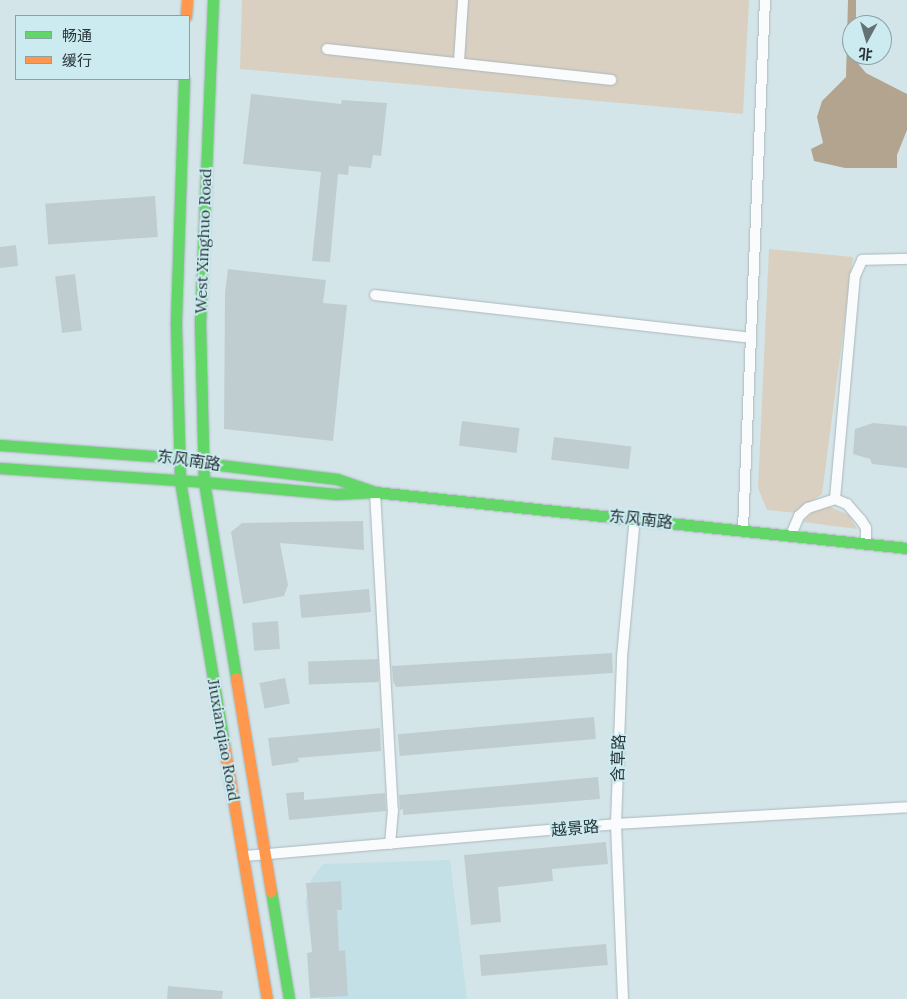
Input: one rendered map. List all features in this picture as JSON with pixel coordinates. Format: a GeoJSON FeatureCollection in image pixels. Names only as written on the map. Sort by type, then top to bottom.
{"type":"FeatureCollection","features":[{"type":"Feature","properties":{"kind":"main road"},"geometry":{"type":"LineString","coordinates":[[186,0],[186,15]]}},
{"type":"Feature","properties":{"kind":"main road","name":"West Xinghuo Road"},"geometry":{"type":"LineString","coordinates":[[204,482],[200,322],[213,0]]}},
{"type":"Feature","properties":{"kind":"main road","name":"West Xinghuo Road"},"geometry":{"type":"LineString","coordinates":[[180,481],[181,458],[176,325],[184,80]]}},
{"type":"Feature","properties":{"kind":"main road","name":"东风南路"},"geometry":{"type":"LineString","coordinates":[[0,445],[23,444],[181,458],[203,463],[356,482],[375,492]]}},
{"type":"Feature","properties":{"kind":"main road","name":"东风南路"},"geometry":{"type":"LineString","coordinates":[[0,468],[204,482],[336,494],[375,492],[743,529],[907,548]]}},
{"type":"Feature","properties":{"kind":"main road","name":"Jiuxianqiao Road"},"geometry":{"type":"LineString","coordinates":[[180,481],[267,999]]}},
{"type":"Feature","properties":{"kind":"main road","name":"Jiuxianqiao Road"},"geometry":{"type":"LineString","coordinates":[[204,482],[289,999]]}},
{"type":"Feature","properties":{"kind":"street"},"geometry":{"type":"LineString","coordinates":[[459,62],[463,0]]}},
{"type":"Feature","properties":{"kind":"street"},"geometry":{"type":"LineString","coordinates":[[743,529],[765,0]]}},
{"type":"Feature","properties":{"kind":"street"},"geometry":{"type":"LineString","coordinates":[[327,49],[611,80]]}},
{"type":"Feature","properties":{"kind":"street"},"geometry":{"type":"LineString","coordinates":[[836,499],[855,276],[862,260],[907,259]]}},
{"type":"Feature","properties":{"kind":"street"},"geometry":{"type":"LineString","coordinates":[[375,295],[750,338]]}},
{"type":"Feature","properties":{"kind":"street"},"geometry":{"type":"LineString","coordinates":[[375,492],[393,810],[390,844]]}},
{"type":"Feature","properties":{"kind":"street"},"geometry":{"type":"LineString","coordinates":[[791,535],[799,516],[808,508],[836,499],[847,504],[861,520],[866,528],[866,544]]}},
{"type":"Feature","properties":{"kind":"street","name":"含草路"},"geometry":{"type":"LineString","coordinates":[[623,999],[616,824],[622,657],[635,518]]}},
{"type":"Feature","properties":{"kind":"street","name":"越景路"},"geometry":{"type":"LineString","coordinates":[[244,856],[616,824],[907,807]]}},
{"type":"Feature","properties":{"kind":"shaded area"},"geometry":{"type":"Polygon","coordinates":[[[242,0],[749,0],[743,114],[240,69],[242,0]]]}},
{"type":"Feature","properties":{"kind":"shaded area"},"geometry":{"type":"Polygon","coordinates":[[[848,0],[856,0],[856,15],[848,15],[848,0]]]}},
{"type":"Feature","properties":{"kind":"shaded area"},"geometry":{"type":"Polygon","coordinates":[[[846,65],[859,65],[866,73],[907,94],[907,130],[897,155],[897,168],[845,168],[814,161],[811,149],[823,143],[817,117],[822,101],[846,77],[846,65]]]}},
{"type":"Feature","properties":{"kind":"shaded area"},"geometry":{"type":"Polygon","coordinates":[[[769,249],[853,257],[822,494],[796,513],[767,510],[758,488],[769,249]]]}},
{"type":"Feature","properties":{"kind":"shaded area"},"geometry":{"type":"Polygon","coordinates":[[[828,506],[849,515],[857,529],[803,522],[813,511],[828,506]]]}},
{"type":"Feature","properties":{"kind":"shaded area"},"geometry":{"type":"Polygon","coordinates":[[[450,860],[467,999],[320,999],[305,902],[311,880],[323,864],[450,860]]]}},
{"type":"Feature","properties":{"kind":"building"},"geometry":{"type":"Polygon","coordinates":[[[251,94],[341,104],[342,100],[387,103],[381,156],[373,155],[371,168],[349,166],[348,175],[338,174],[330,262],[312,261],[321,172],[243,164],[251,94]]]}},
{"type":"Feature","properties":{"kind":"building"},"geometry":{"type":"Polygon","coordinates":[[[155,196],[158,237],[48,245],[45,204],[155,196]]]}},
{"type":"Feature","properties":{"kind":"building"},"geometry":{"type":"Polygon","coordinates":[[[16,245],[18,266],[0,268],[0,247],[16,245]]]}},
{"type":"Feature","properties":{"kind":"building"},"geometry":{"type":"Polygon","coordinates":[[[228,269],[326,280],[323,303],[347,305],[333,441],[224,429],[225,293],[228,269]]]}},
{"type":"Feature","properties":{"kind":"building"},"geometry":{"type":"Polygon","coordinates":[[[75,274],[82,331],[62,333],[55,276],[75,274]]]}},
{"type":"Feature","properties":{"kind":"building"},"geometry":{"type":"Polygon","coordinates":[[[462,421],[520,428],[517,453],[459,446],[462,421]]]}},
{"type":"Feature","properties":{"kind":"building"},"geometry":{"type":"Polygon","coordinates":[[[873,423],[907,426],[907,468],[872,464],[870,459],[853,454],[855,429],[873,423]]]}},
{"type":"Feature","properties":{"kind":"building"},"geometry":{"type":"Polygon","coordinates":[[[554,437],[631,447],[629,469],[551,460],[554,437]]]}},
{"type":"Feature","properties":{"kind":"building"},"geometry":{"type":"Polygon","coordinates":[[[363,521],[364,550],[280,543],[288,585],[284,596],[243,604],[231,532],[242,523],[363,521]]]}},
{"type":"Feature","properties":{"kind":"building"},"geometry":{"type":"Polygon","coordinates":[[[369,589],[371,612],[301,618],[299,595],[369,589]]]}},
{"type":"Feature","properties":{"kind":"building"},"geometry":{"type":"Polygon","coordinates":[[[278,621],[280,649],[254,651],[252,623],[278,621]]]}},
{"type":"Feature","properties":{"kind":"building"},"geometry":{"type":"Polygon","coordinates":[[[612,653],[613,673],[396,687],[393,681],[392,666],[612,653]]]}},
{"type":"Feature","properties":{"kind":"building"},"geometry":{"type":"Polygon","coordinates":[[[378,659],[379,682],[309,684],[308,661],[378,659]]]}},
{"type":"Feature","properties":{"kind":"building"},"geometry":{"type":"Polygon","coordinates":[[[285,678],[290,704],[264,708],[259,683],[285,678]]]}},
{"type":"Feature","properties":{"kind":"building"},"geometry":{"type":"Polygon","coordinates":[[[594,717],[596,739],[400,756],[398,734],[594,717]]]}},
{"type":"Feature","properties":{"kind":"building"},"geometry":{"type":"Polygon","coordinates":[[[380,728],[381,751],[298,758],[299,762],[272,766],[268,738],[380,728]]]}},
{"type":"Feature","properties":{"kind":"building"},"geometry":{"type":"Polygon","coordinates":[[[598,777],[600,799],[403,815],[403,809],[400,810],[399,795],[598,777]]]}},
{"type":"Feature","properties":{"kind":"building"},"geometry":{"type":"Polygon","coordinates":[[[304,792],[304,800],[385,793],[386,811],[289,820],[286,793],[304,792]]]}},
{"type":"Feature","properties":{"kind":"building"},"geometry":{"type":"Polygon","coordinates":[[[606,842],[608,864],[552,869],[553,881],[498,887],[501,922],[471,925],[464,855],[606,842]]]}},
{"type":"Feature","properties":{"kind":"building"},"geometry":{"type":"Polygon","coordinates":[[[341,881],[342,910],[337,910],[339,951],[345,950],[348,996],[310,998],[307,953],[312,952],[306,883],[341,881]]]}},
{"type":"Feature","properties":{"kind":"building"},"geometry":{"type":"Polygon","coordinates":[[[606,944],[608,965],[481,976],[479,955],[606,944]]]}},
{"type":"Feature","properties":{"kind":"building"},"geometry":{"type":"Polygon","coordinates":[[[168,986],[223,991],[222,999],[167,999],[168,986]]]}},
{"type":"Feature","properties":{"kind":"traffic: fast"},"geometry":{"type":"LineString","coordinates":[[213,0],[200,323],[204,482],[236,678]]}},
{"type":"Feature","properties":{"kind":"traffic: fast"},"geometry":{"type":"LineString","coordinates":[[184,80],[176,325],[180,481],[224,745]]}},
{"type":"Feature","properties":{"kind":"traffic: fast"},"geometry":{"type":"LineString","coordinates":[[0,445],[181,458],[203,463]]}},
{"type":"Feature","properties":{"kind":"traffic: fast"},"geometry":{"type":"LineString","coordinates":[[203,463],[337,479],[375,492]]}},
{"type":"Feature","properties":{"kind":"traffic: fast"},"geometry":{"type":"LineString","coordinates":[[0,468],[204,482]]}},
{"type":"Feature","properties":{"kind":"traffic: fast"},"geometry":{"type":"LineString","coordinates":[[204,482],[336,494],[375,492],[907,548]]}},
{"type":"Feature","properties":{"kind":"traffic: fast"},"geometry":{"type":"LineString","coordinates":[[271,891],[289,999]]}},
{"type":"Feature","properties":{"kind":"traffic: slow"},"geometry":{"type":"LineString","coordinates":[[186,15],[187,0]]}},
{"type":"Feature","properties":{"kind":"traffic: slow"},"geometry":{"type":"LineString","coordinates":[[236,678],[271,891]]}},
{"type":"Feature","properties":{"kind":"traffic: slow"},"geometry":{"type":"LineString","coordinates":[[224,745],[267,999]]}}]}
